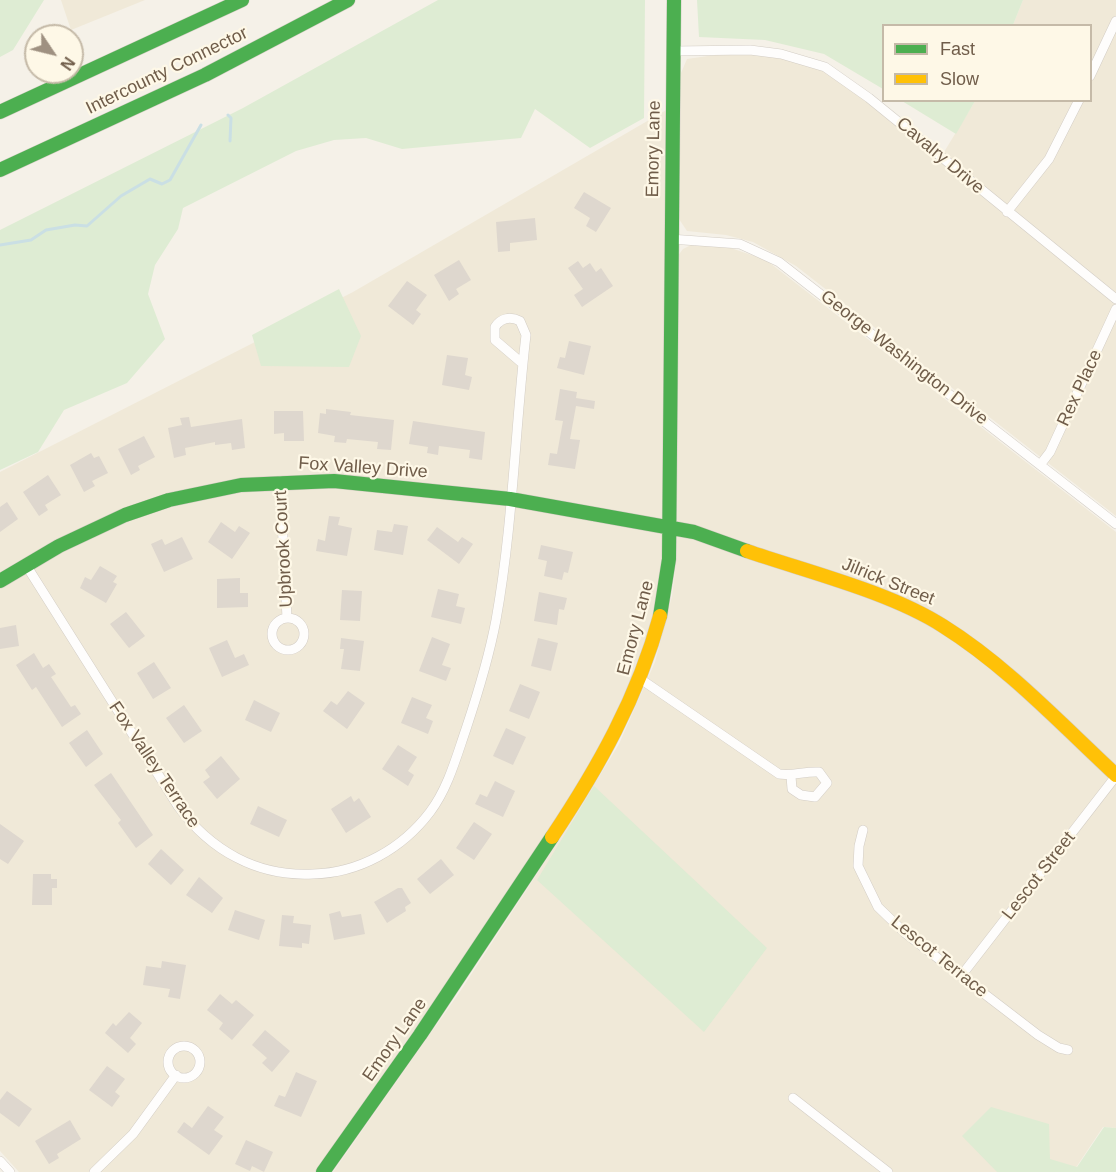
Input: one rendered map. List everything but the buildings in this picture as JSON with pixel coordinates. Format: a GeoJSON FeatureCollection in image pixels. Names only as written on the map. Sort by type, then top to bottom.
{"type":"FeatureCollection","features":[{"type":"Feature","properties":{"kind":"main road","name":"Intercounty Connector"},"geometry":{"type":"LineString","coordinates":[[0,112],[242,0]]}},
{"type":"Feature","properties":{"kind":"main road","name":"Intercounty Connector"},"geometry":{"type":"LineString","coordinates":[[0,170],[204,75],[348,0]]}},
{"type":"Feature","properties":{"kind":"main road","name":"Emory Lane"},"geometry":{"type":"LineString","coordinates":[[323,1172],[441,1006],[616,736],[642,680],[654,644],[666,593],[670,528],[670,239],[674,0]]}},
{"type":"Feature","properties":{"kind":"main road","name":"Fox Valley Drive"},"geometry":{"type":"LineString","coordinates":[[0,581],[89,530],[147,507],[214,489],[280,481],[355,482],[510,499],[670,528]]}},
{"type":"Feature","properties":{"kind":"main road","name":"Jilrick Street"},"geometry":{"type":"LineString","coordinates":[[670,528],[710,537],[894,600],[927,616],[987,656],[1116,775]]}},
{"type":"Feature","properties":{"kind":"street"},"geometry":{"type":"LineString","coordinates":[[1092,72],[1116,21]]}},
{"type":"Feature","properties":{"kind":"street","name":"Cavalry Drive"},"geometry":{"type":"LineString","coordinates":[[674,51],[760,51],[781,54],[825,67],[869,98],[1116,299]]}},
{"type":"Feature","properties":{"kind":"street"},"geometry":{"type":"LineString","coordinates":[[1007,212],[1049,159],[1078,102]]}},
{"type":"Feature","properties":{"kind":"street","name":"George Washington Drive"},"geometry":{"type":"LineString","coordinates":[[670,239],[740,244],[779,262],[1116,524]]}},
{"type":"Feature","properties":{"kind":"street","name":"Rex Place"},"geometry":{"type":"LineString","coordinates":[[1040,465],[1050,452],[1116,309]]}},
{"type":"Feature","properties":{"kind":"street","name":"Fox Valley Terrace"},"geometry":{"type":"LineString","coordinates":[[26,565],[178,806],[197,830],[223,851],[252,865],[288,874],[324,874],[362,865],[393,848],[418,827],[442,792],[477,695],[491,645],[500,592],[523,364],[525,328],[517,319],[504,319],[495,327],[495,340],[523,364]]}},
{"type":"Feature","properties":{"kind":"street","name":"Upbrook Court"},"geometry":{"type":"LineString","coordinates":[[280,481],[287,618]]}},
{"type":"Feature","properties":{"kind":"street"},"geometry":{"type":"LineString","coordinates":[[642,680],[779,774],[791,776]]}},
{"type":"Feature","properties":{"kind":"street","name":"Lescot Street"},"geometry":{"type":"LineString","coordinates":[[961,976],[1116,775]]}},
{"type":"Feature","properties":{"kind":"street","name":"Lescot Terrace"},"geometry":{"type":"LineString","coordinates":[[863,830],[858,866],[878,907],[905,933],[1038,1035],[1059,1048],[1068,1050]]}},
{"type":"Feature","properties":{"kind":"street"},"geometry":{"type":"LineString","coordinates":[[94,1172],[133,1134],[176,1075]]}},
{"type":"Feature","properties":{"kind":"street"},"geometry":{"type":"LineString","coordinates":[[793,1098],[888,1172]]}},
{"type":"Feature","properties":{"kind":"street"},"geometry":{"type":"LineString","coordinates":[[0,1161],[10,1172]]}},
{"type":"Feature","properties":{"kind":"shaded area"},"geometry":{"type":"Polygon","coordinates":[[[61,0],[145,0],[84,25],[69,24],[61,0]]]}},
{"type":"Feature","properties":{"kind":"shaded area"},"geometry":{"type":"Polygon","coordinates":[[[1023,0],[1116,0],[1116,516],[796,266],[753,242],[726,235],[687,231],[679,219],[681,73],[687,59],[750,50],[825,67],[941,157],[974,102],[1092,102],[1092,24],[1013,24],[1023,0]]]}},
{"type":"Feature","properties":{"kind":"shaded area"},"geometry":{"type":"Polygon","coordinates":[[[668,109],[663,584],[650,641],[608,740],[441,998],[317,1172],[19,1172],[0,1151],[0,472],[353,292],[668,109]]]}},
{"type":"Feature","properties":{"kind":"shaded area"},"geometry":{"type":"Polygon","coordinates":[[[691,245],[725,246],[766,260],[1116,532],[1116,1128],[1103,1127],[1073,1172],[333,1172],[459,993],[575,816],[619,744],[655,662],[672,596],[677,555],[677,257],[683,249],[691,245]]]}},
{"type":"Feature","properties":{"kind":"green space"},"geometry":{"type":"Polygon","coordinates":[[[0,0],[44,0],[29,24],[24,24],[24,32],[13,50],[0,57],[0,0]]]}},
{"type":"Feature","properties":{"kind":"green space"},"geometry":{"type":"Polygon","coordinates":[[[438,0],[645,0],[644,118],[590,148],[535,109],[521,138],[402,149],[366,138],[334,140],[296,151],[183,208],[178,229],[155,265],[148,294],[165,339],[127,383],[64,410],[38,452],[0,470],[0,230],[243,108],[438,0]]]}},
{"type":"Feature","properties":{"kind":"green space"},"geometry":{"type":"Polygon","coordinates":[[[697,0],[1023,0],[1013,24],[882,24],[882,88],[824,54],[765,40],[699,37],[697,0]]]}},
{"type":"Feature","properties":{"kind":"green space"},"geometry":{"type":"Polygon","coordinates":[[[904,102],[974,102],[956,134],[904,102]]]}},
{"type":"Feature","properties":{"kind":"green space"},"geometry":{"type":"Polygon","coordinates":[[[339,289],[361,336],[349,367],[261,366],[252,335],[339,289]]]}},
{"type":"Feature","properties":{"kind":"green space"},"geometry":{"type":"Polygon","coordinates":[[[594,786],[767,948],[704,1032],[537,880],[594,786]]]}},
{"type":"Feature","properties":{"kind":"green space"},"geometry":{"type":"Polygon","coordinates":[[[991,1107],[1049,1124],[1050,1159],[1077,1167],[1104,1127],[1116,1128],[1116,1172],[997,1172],[962,1136],[991,1107]]]}},
{"type":"Feature","properties":{"kind":"waterway"},"geometry":{"type":"LineString","coordinates":[[228,115],[231,118],[230,141]]}},
{"type":"Feature","properties":{"kind":"waterway"},"geometry":{"type":"LineString","coordinates":[[0,245],[31,240],[46,230],[75,225],[87,226],[121,196],[150,179],[162,184],[170,180],[201,125]]}},
{"type":"Feature","properties":{"kind":"traffic: fast"},"geometry":{"type":"LineString","coordinates":[[0,112],[242,0]]}},
{"type":"Feature","properties":{"kind":"traffic: fast"},"geometry":{"type":"LineString","coordinates":[[0,170],[205,75],[348,0]]}},
{"type":"Feature","properties":{"kind":"traffic: fast"},"geometry":{"type":"LineString","coordinates":[[660,616],[669,559],[674,0]]}},
{"type":"Feature","properties":{"kind":"traffic: fast"},"geometry":{"type":"LineString","coordinates":[[0,581],[59,546],[125,515],[169,500],[241,485],[334,481],[510,499],[694,532],[747,551]]}},
{"type":"Feature","properties":{"kind":"traffic: fast"},"geometry":{"type":"LineString","coordinates":[[323,1172],[420,1035],[552,837]]}},
{"type":"Feature","properties":{"kind":"traffic: slow"},"geometry":{"type":"LineString","coordinates":[[747,551],[874,593],[943,626],[1011,677],[1116,775]]}},
{"type":"Feature","properties":{"kind":"traffic: slow"},"geometry":{"type":"LineString","coordinates":[[552,837],[585,785],[615,731],[640,675],[660,616]]}}]}
